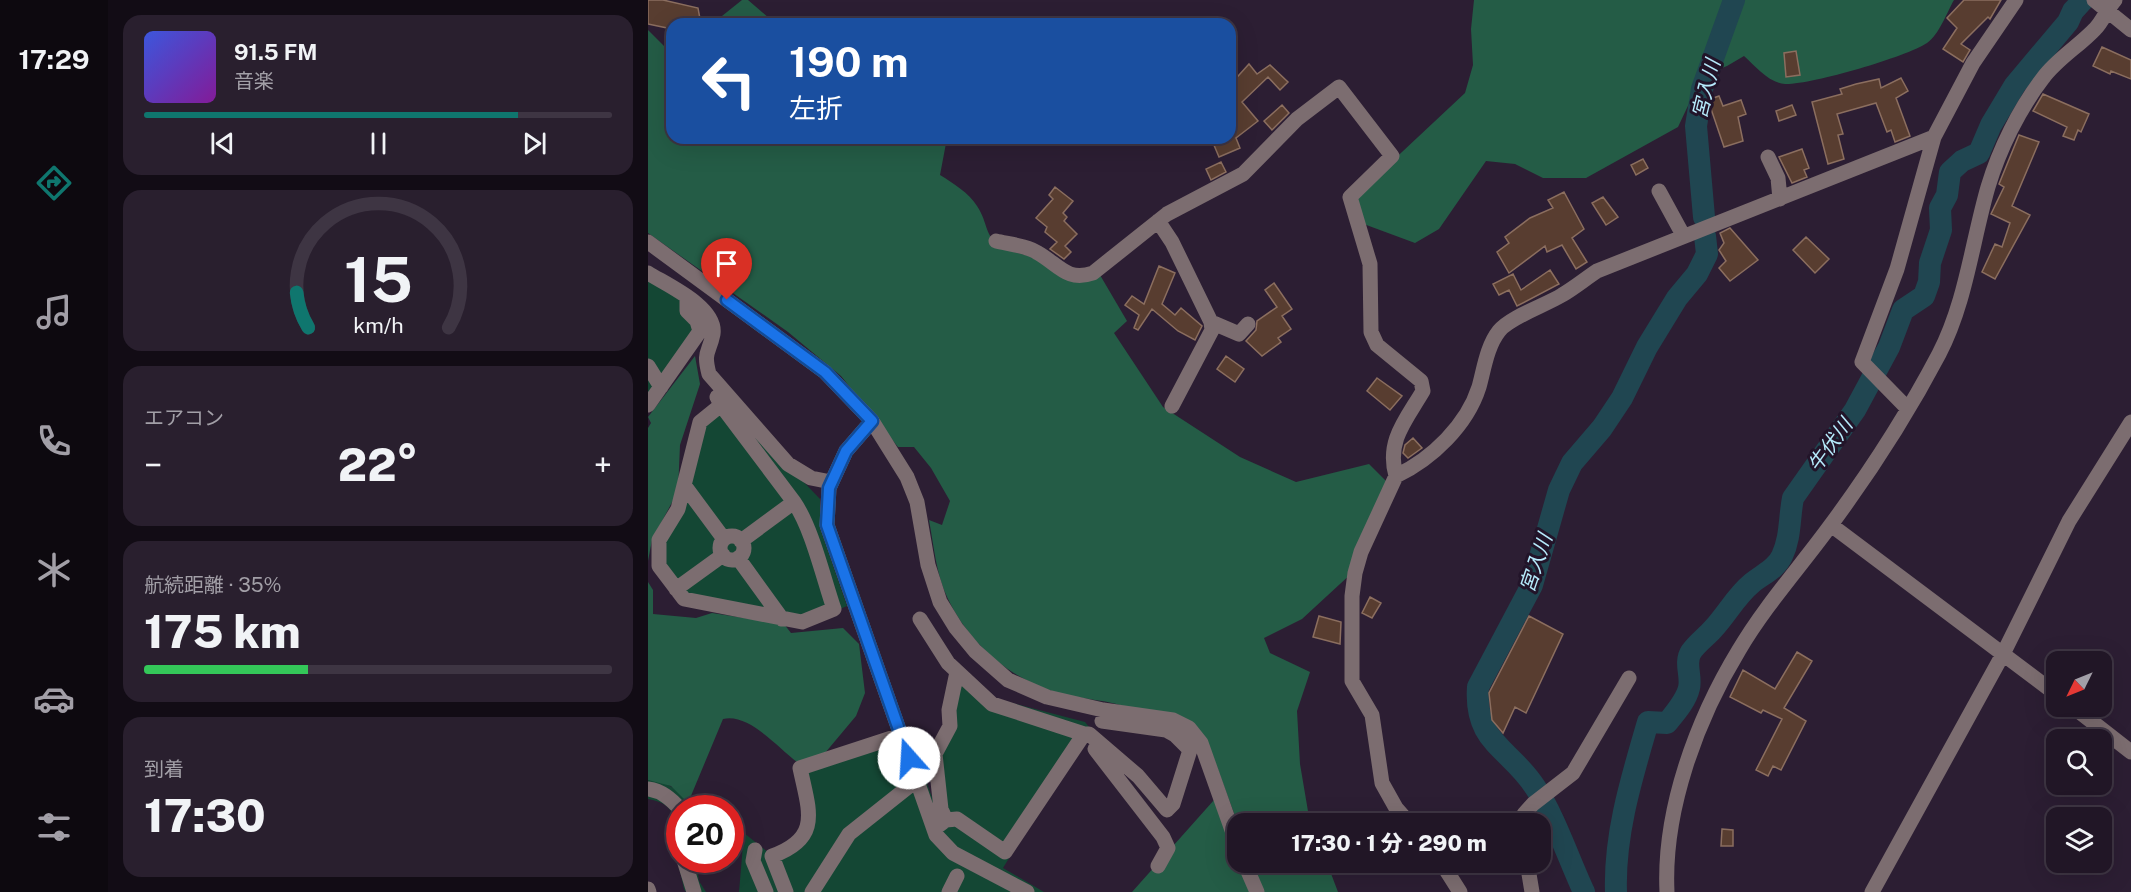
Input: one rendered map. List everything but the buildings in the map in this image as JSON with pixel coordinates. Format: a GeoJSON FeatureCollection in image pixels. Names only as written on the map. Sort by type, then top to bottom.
{"type":"FeatureCollection","features":[{"type":"Feature","properties":{"kind":"street"},"geometry":{"type":"LineString","coordinates":[[1908,409],[1862,362],[1897,269],[1934,137],[1973,63],[2016,0]]}},
{"type":"Feature","properties":{"kind":"street"},"geometry":{"type":"LineString","coordinates":[[2094,0],[2110,5],[2131,30]]}},
{"type":"Feature","properties":{"kind":"street"},"geometry":{"type":"LineString","coordinates":[[1667,892],[1671,830],[1683,778],[1722,681],[1765,610],[1831,525],[1908,409],[1941,351],[1959,301],[1989,186],[2002,150],[2043,76],[2097,27],[2110,5]]}},
{"type":"Feature","properties":{"kind":"street"},"geometry":{"type":"LineString","coordinates":[[996,241],[1037,251],[1059,270],[1081,277],[1094,273],[1158,221],[1243,174],[1296,119],[1339,87],[1392,156],[1350,197],[1370,264],[1371,332],[1377,345],[1421,381],[1423,391],[1394,441],[1392,461],[1396,476],[1361,552],[1355,573],[1352,596],[1352,681],[1372,716],[1382,783],[1400,813]]}},
{"type":"Feature","properties":{"kind":"street"},"geometry":{"type":"LineString","coordinates":[[1396,476],[1408,471],[1447,440],[1464,418],[1478,391],[1492,341],[1501,328],[1562,295],[1597,271],[1934,137]]}},
{"type":"Feature","properties":{"kind":"street"},"geometry":{"type":"LineString","coordinates":[[1768,156],[1778,178],[1780,199]]}},
{"type":"Feature","properties":{"kind":"street"},"geometry":{"type":"LineString","coordinates":[[1659,191],[1683,235]]}},
{"type":"Feature","properties":{"kind":"street"},"geometry":{"type":"LineString","coordinates":[[1158,221],[1172,242],[1211,322],[1212,330],[1172,406]]}},
{"type":"Feature","properties":{"kind":"street"},"geometry":{"type":"LineString","coordinates":[[648,243],[825,372],[872,421],[907,477],[916,502],[928,565],[940,602],[956,628],[975,651],[1008,680],[1047,697],[1103,710],[1173,720],[1189,728],[1201,742],[1227,816]]}},
{"type":"Feature","properties":{"kind":"street"},"geometry":{"type":"LineString","coordinates":[[648,273],[706,310],[713,324],[713,334],[705,357],[709,374],[722,398],[805,518],[807,532],[834,609],[802,622],[684,599],[659,566],[659,540],[678,509],[700,422],[722,398]]}},
{"type":"Feature","properties":{"kind":"street"},"geometry":{"type":"LineString","coordinates":[[648,405],[700,331],[697,321],[687,311],[687,297]]}},
{"type":"Feature","properties":{"kind":"street"},"geometry":{"type":"LineString","coordinates":[[1211,322],[1239,334],[1248,324]]}},
{"type":"Feature","properties":{"kind":"street"},"geometry":{"type":"LineString","coordinates":[[648,366],[661,387]]}},
{"type":"Feature","properties":{"kind":"street"},"geometry":{"type":"LineString","coordinates":[[722,398],[788,464],[811,478],[831,482]]}},
{"type":"Feature","properties":{"kind":"street"},"geometry":{"type":"LineString","coordinates":[[872,421],[846,451],[831,482],[827,525],[917,780],[953,853],[1027,892]]}},
{"type":"Feature","properties":{"kind":"street"},"geometry":{"type":"LineString","coordinates":[[1872,892],[2002,654],[2069,521],[2131,422]]}},
{"type":"Feature","properties":{"kind":"street"},"geometry":{"type":"LineString","coordinates":[[684,485],[724,539]]}},
{"type":"Feature","properties":{"kind":"street"},"geometry":{"type":"LineString","coordinates":[[741,541],[794,501]]}},
{"type":"Feature","properties":{"kind":"street"},"geometry":{"type":"LineString","coordinates":[[1831,525],[2046,687]]}},
{"type":"Feature","properties":{"kind":"street"},"geometry":{"type":"LineString","coordinates":[[676,589],[730,557],[743,550],[741,541],[733,536],[724,539],[720,548],[730,557],[782,619]]}},
{"type":"Feature","properties":{"kind":"street"},"geometry":{"type":"LineString","coordinates":[[920,619],[948,663],[992,704],[1089,734],[1138,776],[1167,810],[1173,804],[1190,750],[1175,735],[1166,730],[1102,722]]}},
{"type":"Feature","properties":{"kind":"street"},"geometry":{"type":"LineString","coordinates":[[940,825],[941,809],[935,754],[950,726],[949,710],[957,672]]}},
{"type":"Feature","properties":{"kind":"street"},"geometry":{"type":"LineString","coordinates":[[1524,813],[1573,773],[1629,678]]}},
{"type":"Feature","properties":{"kind":"street"},"geometry":{"type":"LineString","coordinates":[[2086,717],[2131,752]]}},
{"type":"Feature","properties":{"kind":"street"},"geometry":{"type":"LineString","coordinates":[[940,825],[957,819],[1005,852],[1084,734]]}},
{"type":"Feature","properties":{"kind":"street"},"geometry":{"type":"LineString","coordinates":[[1084,734],[1164,837],[1168,848],[1158,866]]}},
{"type":"Feature","properties":{"kind":"street"},"geometry":{"type":"LineString","coordinates":[[786,892],[771,856],[792,849],[808,829],[808,806],[800,768],[901,735]]}},
{"type":"Feature","properties":{"kind":"street"},"geometry":{"type":"LineString","coordinates":[[812,892],[849,834],[917,780]]}},
{"type":"Feature","properties":{"kind":"street"},"geometry":{"type":"LineString","coordinates":[[648,789],[666,796]]}},
{"type":"Feature","properties":{"kind":"street"},"geometry":{"type":"LineString","coordinates":[[754,850],[753,861],[766,892]]}},
{"type":"Feature","properties":{"kind":"street"},"geometry":{"type":"LineString","coordinates":[[688,873],[694,892]]}},
{"type":"Feature","properties":{"kind":"street"},"geometry":{"type":"LineString","coordinates":[[1249,873],[1257,892]]}},
{"type":"Feature","properties":{"kind":"street"},"geometry":{"type":"LineString","coordinates":[[1448,873],[1460,892]]}},
{"type":"Feature","properties":{"kind":"street"},"geometry":{"type":"LineString","coordinates":[[1529,873],[1532,892]]}},
{"type":"Feature","properties":{"kind":"street"},"geometry":{"type":"LineString","coordinates":[[949,892],[957,876]]}},
{"type":"Feature","properties":{"kind":"green space"},"geometry":{"type":"Polygon","coordinates":[[[742,0],[748,0],[769,18],[720,18],[742,0]]]}},
{"type":"Feature","properties":{"kind":"green space"},"geometry":{"type":"Polygon","coordinates":[[[1474,0],[1954,0],[1939,29],[1927,43],[1858,69],[1815,80],[1785,84],[1773,81],[1744,56],[1702,76],[1678,127],[1586,178],[1543,178],[1515,164],[1486,161],[1439,229],[1415,243],[1361,223],[1355,196],[1465,93],[1473,65],[1471,29],[1474,0]]]}},
{"type":"Feature","properties":{"kind":"green space"},"geometry":{"type":"Polygon","coordinates":[[[648,30],[666,48],[666,144],[946,144],[940,175],[974,201],[981,212],[989,234],[997,244],[1003,249],[1100,275],[1127,321],[1114,333],[1163,407],[1240,457],[1296,482],[1369,464],[1390,485],[1353,572],[1302,619],[1264,638],[1270,653],[1310,672],[1297,711],[1300,764],[1308,813],[1234,813],[1211,751],[1154,719],[1125,706],[1065,695],[1038,686],[1006,668],[992,657],[967,630],[944,590],[929,520],[942,525],[950,501],[931,468],[914,447],[898,447],[841,376],[788,332],[648,233],[648,30]]]}},
{"type":"Feature","properties":{"kind":"green space"},"geometry":{"type":"Polygon","coordinates":[[[648,267],[677,283],[706,304],[716,322],[648,408],[648,267]]]}},
{"type":"Feature","properties":{"kind":"green space"},"geometry":{"type":"Polygon","coordinates":[[[695,356],[700,384],[680,445],[678,491],[652,540],[648,561],[648,428],[651,423],[648,417],[695,356]]]}},
{"type":"Feature","properties":{"kind":"green space"},"geometry":{"type":"Polygon","coordinates":[[[726,401],[820,499],[820,528],[847,606],[803,625],[683,603],[657,565],[676,507],[698,420],[726,401]]]}},
{"type":"Feature","properties":{"kind":"green space"},"geometry":{"type":"Polygon","coordinates":[[[648,582],[653,590],[653,614],[696,618],[712,613],[784,624],[791,633],[843,628],[859,644],[865,693],[856,716],[825,753],[797,762],[753,726],[743,721],[723,719],[691,795],[680,795],[671,786],[648,780],[648,582]]]}},
{"type":"Feature","properties":{"kind":"green space"},"geometry":{"type":"Polygon","coordinates":[[[955,662],[993,698],[1085,722],[1089,727],[1003,868],[1044,892],[739,892],[741,873],[744,873],[744,833],[769,853],[790,846],[806,827],[798,766],[907,729],[937,811],[933,748],[948,725],[955,662]]]}},
{"type":"Feature","properties":{"kind":"green space"},"geometry":{"type":"Polygon","coordinates":[[[648,780],[661,782],[682,795],[666,795],[666,806],[648,799],[648,780]]]}},
{"type":"Feature","properties":{"kind":"green space"},"geometry":{"type":"Polygon","coordinates":[[[1214,800],[1227,832],[1227,873],[1243,873],[1251,892],[1132,892],[1214,800]]]}},
{"type":"Feature","properties":{"kind":"green space"},"geometry":{"type":"Polygon","coordinates":[[[681,873],[698,873],[699,881],[706,892],[686,892],[681,873]]]}},
{"type":"Feature","properties":{"kind":"green space"},"geometry":{"type":"Polygon","coordinates":[[[1254,873],[1331,873],[1338,892],[1263,892],[1254,873]]]}},
{"type":"Feature","properties":{"kind":"waterway","name":"宮入川"},"geometry":{"type":"LineString","coordinates":[[1704,217],[1696,126],[1702,89],[1734,0]]}},
{"type":"Feature","properties":{"kind":"waterway","name":"牛伏川"},"geometry":{"type":"LineString","coordinates":[[1616,892],[1621,827],[1648,722],[1667,723],[1688,693],[1690,683],[1688,661],[1691,652],[1746,588],[1779,561],[1787,542],[1793,498],[1855,410],[1889,347],[1903,310],[1924,296],[1929,282],[1930,263],[1941,230],[1940,208],[1947,195],[1950,172],[1962,161],[1979,153],[1991,125],[2015,85],[2068,22],[2073,11],[2083,0]]}},
{"type":"Feature","properties":{"kind":"waterway","name":"宮入川"},"geometry":{"type":"LineString","coordinates":[[1584,892],[1542,798],[1525,774],[1487,733],[1478,706],[1478,687],[1532,585],[1559,490],[1572,463],[1602,428],[1622,398],[1647,347],[1677,298],[1697,274],[1707,254],[1705,236]]}},
{"type":"Feature","properties":{"kind":"route"},"geometry":{"type":"LineString","coordinates":[[727,300],[825,372],[872,421],[846,451],[829,488],[827,525],[909,758]]}}]}
